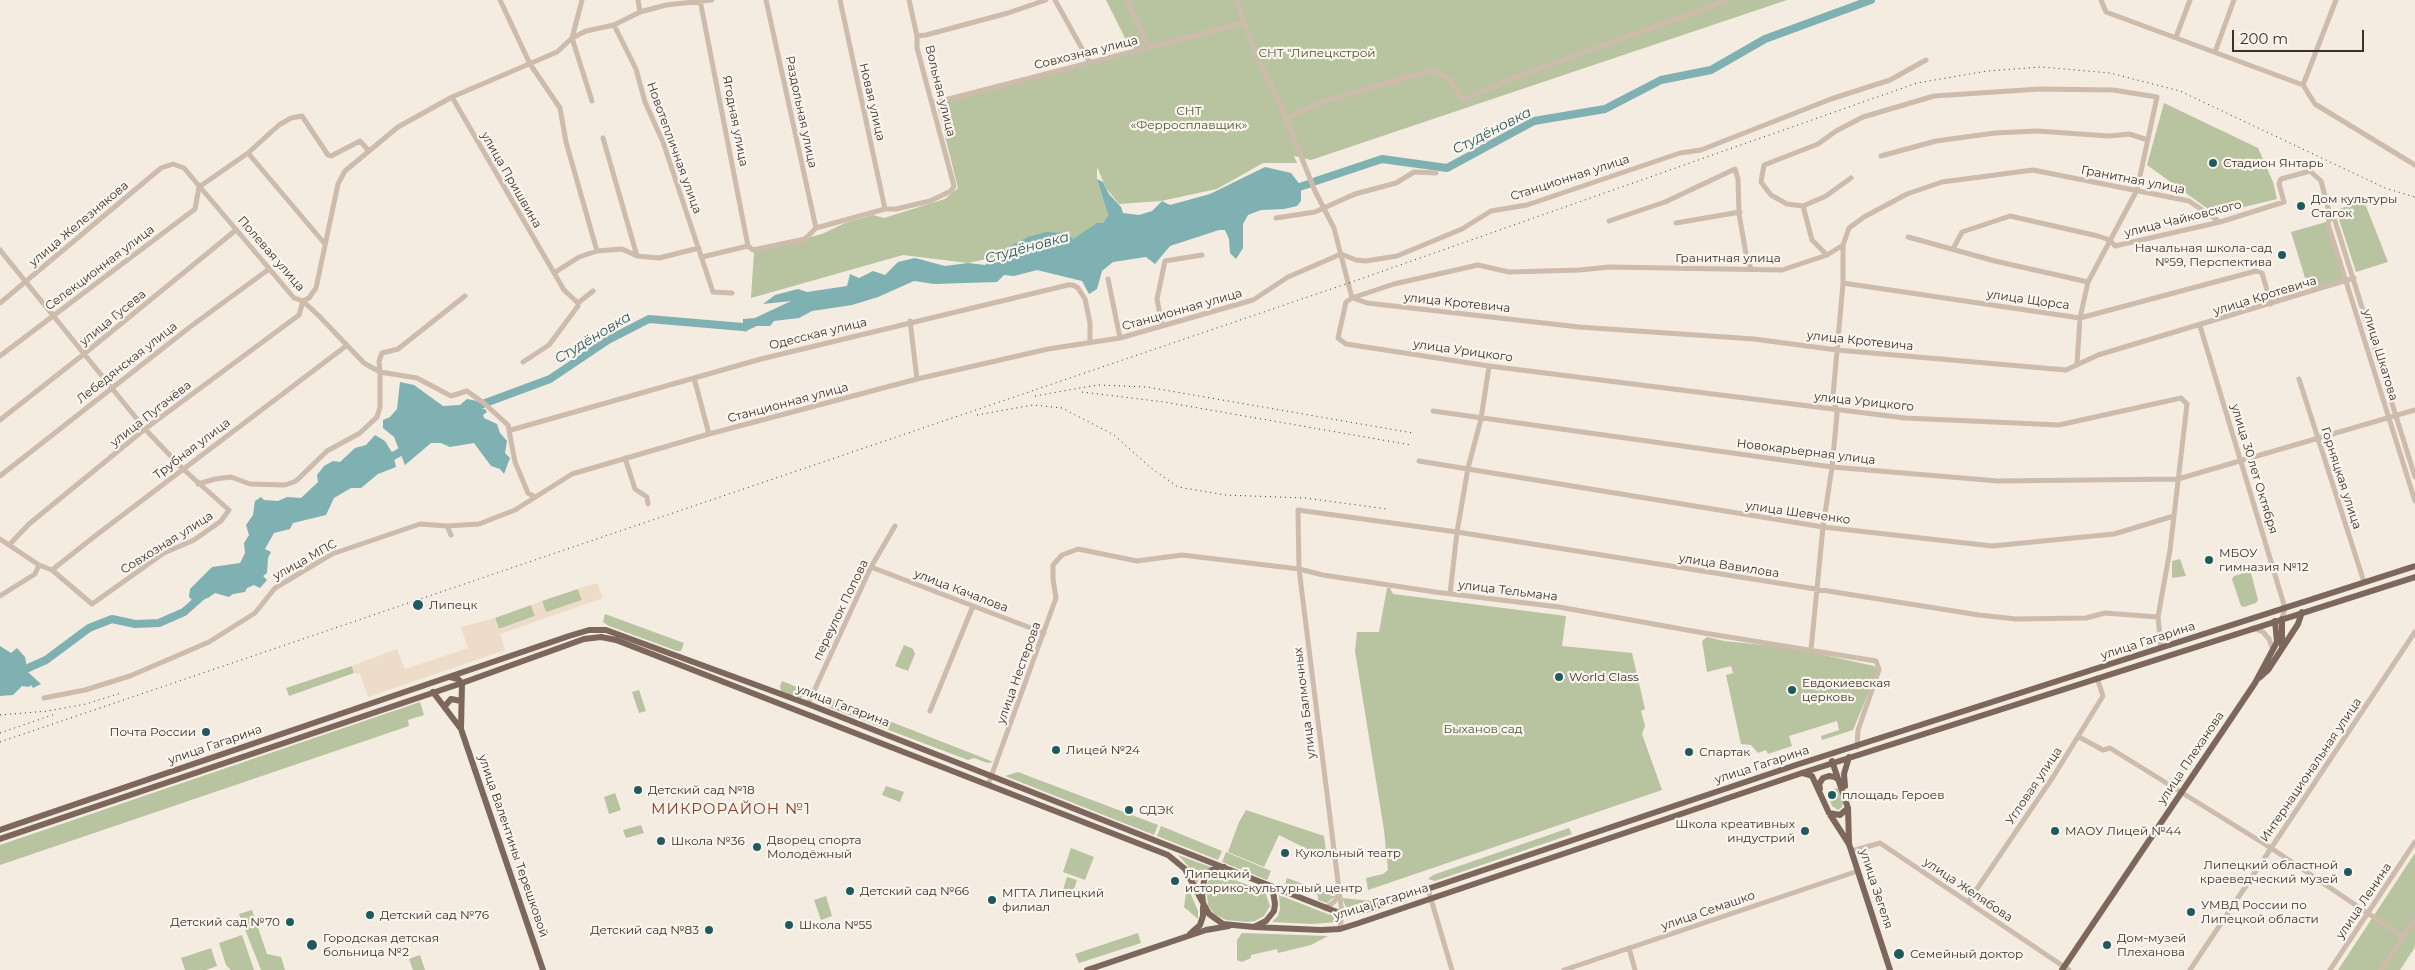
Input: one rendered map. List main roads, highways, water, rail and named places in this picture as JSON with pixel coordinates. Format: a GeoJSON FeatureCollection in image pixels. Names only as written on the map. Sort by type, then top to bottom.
{"type":"FeatureCollection","features":[{"type":"Feature","properties":{"kind":"main road","name":"улица Гагарина"},"geometry":{"type":"LineString","coordinates":[[1269,886],[1342,914],[1362,911],[1821,758],[2415,566]]}},
{"type":"Feature","properties":{"kind":"main road","name":"улица Гагарина"},"geometry":{"type":"LineString","coordinates":[[1254,927],[1340,929],[1834,762],[2415,577]]}},
{"type":"Feature","properties":{"kind":"main road"},"geometry":{"type":"LineString","coordinates":[[2282,648],[2278,620],[2285,608]]}},
{"type":"Feature","properties":{"kind":"main road","name":"улица Плеханова"},"geometry":{"type":"LineString","coordinates":[[2255,683],[2268,670],[2301,619],[2302,612]]}},
{"type":"Feature","properties":{"kind":"main road"},"geometry":{"type":"LineString","coordinates":[[2265,614],[2278,620]]}},
{"type":"Feature","properties":{"kind":"main road","name":"улица Плеханова"},"geometry":{"type":"LineString","coordinates":[[2065,969],[2255,683],[2277,642],[2278,620]]}},
{"type":"Feature","properties":{"kind":"main road","name":"улица Гагарина"},"geometry":{"type":"LineString","coordinates":[[0,830],[569,636],[590,630],[606,630],[808,704],[1225,867]]}},
{"type":"Feature","properties":{"kind":"main road","name":"улица Гагарина"},"geometry":{"type":"LineString","coordinates":[[0,839],[462,683],[584,639],[601,637],[616,640],[1168,855],[1186,869],[1202,902]]}},
{"type":"Feature","properties":{"kind":"main road"},"geometry":{"type":"LineString","coordinates":[[2160,658],[2161,648]]}},
{"type":"Feature","properties":{"kind":"main road"},"geometry":{"type":"LineString","coordinates":[[703,674],[706,666]]}},
{"type":"Feature","properties":{"kind":"main road"},"geometry":{"type":"LineString","coordinates":[[449,677],[458,679],[462,683],[460,725]]}},
{"type":"Feature","properties":{"kind":"main road"},"geometry":{"type":"LineString","coordinates":[[437,681],[433,692],[460,725]]}},
{"type":"Feature","properties":{"kind":"main road"},"geometry":{"type":"LineString","coordinates":[[445,706],[452,699],[461,701]]}},
{"type":"Feature","properties":{"kind":"main road","name":"улица Валентины Терешковой"},"geometry":{"type":"LineString","coordinates":[[460,725],[543,970]]}},
{"type":"Feature","properties":{"kind":"main road"},"geometry":{"type":"LineString","coordinates":[[272,737],[275,746]]}},
{"type":"Feature","properties":{"kind":"main road"},"geometry":{"type":"LineString","coordinates":[[1849,844],[1848,808],[1844,774],[1848,758],[1857,747]]}},
{"type":"Feature","properties":{"kind":"main road"},"geometry":{"type":"LineString","coordinates":[[1821,758],[1834,762],[1846,797]]}},
{"type":"Feature","properties":{"kind":"main road"},"geometry":{"type":"LineString","coordinates":[[1802,773],[1812,776],[1829,813],[1849,844]]}},
{"type":"Feature","properties":{"kind":"main road"},"geometry":{"type":"LineString","coordinates":[[1820,790],[1819,784],[1823,778],[1829,776],[1836,777],[1841,782]]}},
{"type":"Feature","properties":{"kind":"main road"},"geometry":{"type":"LineString","coordinates":[[1829,813],[1840,814],[1848,808]]}},
{"type":"Feature","properties":{"kind":"main road","name":"улица Зегеля"},"geometry":{"type":"LineString","coordinates":[[1849,844],[1890,970]]}},
{"type":"Feature","properties":{"kind":"main road"},"geometry":{"type":"LineString","coordinates":[[1546,849],[1542,856],[1549,859]]}},
{"type":"Feature","properties":{"kind":"main road"},"geometry":{"type":"LineString","coordinates":[[1087,970],[1214,928],[1230,926],[1254,927],[1266,921],[1274,911],[1275,898],[1269,886],[1225,867],[1205,874],[1202,884],[1203,916],[1200,926],[1187,936]]}},
{"type":"Feature","properties":{"kind":"main road"},"geometry":{"type":"LineString","coordinates":[[1202,902],[1213,917],[1230,926]]}},
{"type":"Feature","properties":{"kind":"water"},"geometry":{"type":"Polygon","coordinates":[[[1265,167],[1291,173],[1301,186],[1301,201],[1297,206],[1284,209],[1261,210],[1248,215],[1243,224],[1243,248],[1236,259],[1230,253],[1229,239],[1225,230],[1219,230],[1170,246],[1155,264],[1146,257],[1113,262],[1102,271],[1097,289],[1089,294],[1082,281],[1037,270],[1014,276],[1004,275],[997,282],[934,284],[914,281],[878,297],[852,305],[812,311],[799,318],[774,321],[770,326],[755,326],[745,332],[743,327],[743,319],[755,318],[791,301],[763,304],[775,295],[798,289],[807,292],[847,286],[850,274],[859,278],[873,271],[885,275],[898,262],[915,258],[945,266],[968,263],[985,265],[1014,244],[1028,237],[1046,232],[1065,233],[1073,239],[1097,223],[1103,223],[1108,215],[1097,179],[1103,182],[1109,194],[1121,207],[1123,213],[1139,215],[1152,211],[1162,201],[1170,205],[1210,194],[1265,167]]]}},
{"type":"Feature","properties":{"kind":"water"},"geometry":{"type":"Polygon","coordinates":[[[400,382],[414,385],[443,406],[460,405],[467,399],[477,401],[477,408],[485,409],[487,412],[483,415],[484,418],[497,424],[500,433],[507,441],[505,453],[510,458],[504,474],[500,469],[491,466],[474,443],[450,447],[441,443],[431,443],[405,465],[394,437],[383,428],[383,420],[390,417],[397,409],[400,382]]]}},
{"type":"Feature","properties":{"kind":"water"},"geometry":{"type":"Polygon","coordinates":[[[375,435],[385,441],[393,454],[396,467],[378,474],[361,488],[351,488],[334,498],[326,515],[293,523],[290,529],[274,533],[265,549],[271,552],[268,558],[267,573],[263,576],[267,580],[260,588],[254,585],[247,588],[245,592],[233,594],[229,597],[215,593],[208,598],[194,602],[189,597],[190,589],[212,567],[240,563],[245,553],[244,543],[249,535],[246,525],[253,515],[255,501],[261,497],[264,500],[278,501],[287,497],[301,498],[318,482],[317,475],[324,466],[333,461],[340,462],[355,448],[366,445],[375,435]]]}},
{"type":"Feature","properties":{"kind":"water"},"geometry":{"type":"Polygon","coordinates":[[[0,646],[11,653],[17,648],[25,657],[28,672],[41,684],[33,688],[31,685],[29,687],[22,686],[13,695],[0,696],[0,646]]]}},
{"type":"Feature","properties":{"kind":"waterway","name":"Студёновка"},"geometry":{"type":"LineString","coordinates":[[1316,181],[1382,159],[1447,168],[1534,121],[1605,109],[1661,80],[1711,70],[1765,39],[1871,0]]}},
{"type":"Feature","properties":{"kind":"waterway","name":"Студёновка"},"geometry":{"type":"LineString","coordinates":[[1292,189],[1309,184]]}},
{"type":"Feature","properties":{"kind":"waterway","name":"Студёновка"},"geometry":{"type":"LineString","coordinates":[[468,412],[480,405],[550,379],[608,340],[649,319],[743,327],[752,324]]}},
{"type":"Feature","properties":{"kind":"waterway","name":"Студёновка"},"geometry":{"type":"LineString","coordinates":[[386,460],[409,447]]}},
{"type":"Feature","properties":{"kind":"waterway","name":"Студёновка"},"geometry":{"type":"LineString","coordinates":[[0,673],[28,668],[46,660],[89,628],[112,619],[135,624],[159,623],[184,612],[202,596]]}},
{"type":"Feature","properties":{"kind":"railway"},"geometry":{"type":"LineString","coordinates":[[0,742],[1349,283],[1917,83],[1987,71],[2041,67],[2110,73],[2180,91],[2385,188],[2415,197]]}},
{"type":"Feature","properties":{"kind":"railway"},"geometry":{"type":"LineString","coordinates":[[1035,396],[1097,385],[1147,387],[1413,433]]}},
{"type":"Feature","properties":{"kind":"railway"},"geometry":{"type":"LineString","coordinates":[[1082,392],[1164,402],[1411,445]]}},
{"type":"Feature","properties":{"kind":"railway"},"geometry":{"type":"LineString","coordinates":[[977,415],[1033,405],[1062,408],[1114,435],[1151,468],[1178,487],[1225,495],[1305,498],[1387,509]]}},
{"type":"Feature","properties":{"kind":"railway"},"geometry":{"type":"LineString","coordinates":[[0,715],[48,711],[86,704],[121,693]]}},
{"type":"Feature","properties":{"kind":"railway"},"geometry":{"type":"LineString","coordinates":[[0,733],[55,714]]}},
{"type":"Feature","properties":{"kind":"place","name":"Стадион Янтарь"},"geometry":{"type":"Point","coordinates":[2213,163]}},
{"type":"Feature","properties":{"kind":"place","name":"Дом культуры Стагок"},"geometry":{"type":"Point","coordinates":[2301,206]}},
{"type":"Feature","properties":{"kind":"place","name":"Начальная школа-сад №59, Перспектива"},"geometry":{"type":"Point","coordinates":[2282,255]}},
{"type":"Feature","properties":{"kind":"place","name":"МБОУ гимназия №12"},"geometry":{"type":"Point","coordinates":[2209,560]}},
{"type":"Feature","properties":{"kind":"place","name":"Липецк"},"geometry":{"type":"Point","coordinates":[418,605]}},
{"type":"Feature","properties":{"kind":"place","name":"World Class"},"geometry":{"type":"Point","coordinates":[1559,677]}},
{"type":"Feature","properties":{"kind":"place","name":"Евдокиевская церковь"},"geometry":{"type":"Point","coordinates":[1792,690]}},
{"type":"Feature","properties":{"kind":"place","name":"Почта России"},"geometry":{"type":"Point","coordinates":[206,732]}},
{"type":"Feature","properties":{"kind":"place","name":"Лицей №24"},"geometry":{"type":"Point","coordinates":[1056,750]}},
{"type":"Feature","properties":{"kind":"place","name":"Спартак"},"geometry":{"type":"Point","coordinates":[1689,752]}},
{"type":"Feature","properties":{"kind":"place","name":"Детский сад №18"},"geometry":{"type":"Point","coordinates":[638,790]}},
{"type":"Feature","properties":{"kind":"place","name":"площадь Героев"},"geometry":{"type":"Point","coordinates":[1832,795]}},
{"type":"Feature","properties":{"kind":"place","name":"СДЭК"},"geometry":{"type":"Point","coordinates":[1129,810]}},
{"type":"Feature","properties":{"kind":"place","name":"Школа креативных индустрий"},"geometry":{"type":"Point","coordinates":[1805,831]}},
{"type":"Feature","properties":{"kind":"place","name":"МАОУ Лицей №44"},"geometry":{"type":"Point","coordinates":[2055,831]}},
{"type":"Feature","properties":{"kind":"place","name":"Школа №36"},"geometry":{"type":"Point","coordinates":[661,841]}},
{"type":"Feature","properties":{"kind":"place","name":"Дворец спорта Молодёжный"},"geometry":{"type":"Point","coordinates":[757,847]}},
{"type":"Feature","properties":{"kind":"place","name":"Кукольный театр"},"geometry":{"type":"Point","coordinates":[1285,853]}},
{"type":"Feature","properties":{"kind":"place","name":"Липецкий областной краеведческий музей"},"geometry":{"type":"Point","coordinates":[2348,872]}},
{"type":"Feature","properties":{"kind":"place","name":"Липецкий историко-культурный центр"},"geometry":{"type":"Point","coordinates":[1175,881]}},
{"type":"Feature","properties":{"kind":"place","name":"Детский сад №66"},"geometry":{"type":"Point","coordinates":[850,891]}},
{"type":"Feature","properties":{"kind":"place","name":"МГТА Липецкий филиал"},"geometry":{"type":"Point","coordinates":[992,900]}},
{"type":"Feature","properties":{"kind":"place","name":"УМВД России по Липецкой области"},"geometry":{"type":"Point","coordinates":[2191,912]}},
{"type":"Feature","properties":{"kind":"place","name":"Детский сад №76"},"geometry":{"type":"Point","coordinates":[370,915]}},
{"type":"Feature","properties":{"kind":"place","name":"Детский сад №70"},"geometry":{"type":"Point","coordinates":[290,922]}},
{"type":"Feature","properties":{"kind":"place","name":"Школа №55"},"geometry":{"type":"Point","coordinates":[789,925]}},
{"type":"Feature","properties":{"kind":"place","name":"Детский сад №83"},"geometry":{"type":"Point","coordinates":[709,930]}},
{"type":"Feature","properties":{"kind":"place","name":"Городская детская больница №2"},"geometry":{"type":"Point","coordinates":[312,945]}},
{"type":"Feature","properties":{"kind":"place","name":"Дом-музей Плеханова"},"geometry":{"type":"Point","coordinates":[2107,945]}},
{"type":"Feature","properties":{"kind":"place","name":"Семейный доктор"},"geometry":{"type":"Point","coordinates":[1899,954]}},
{"type":"Feature","properties":{"kind":"district","name":"МИКРОРАЙОН №1"},"geometry":{"type":"Point","coordinates":[731,810]}},
{"type":"Feature","properties":{"kind":"park label","name":"СНТ \"Липецкстрой"},"geometry":{"type":"Point","coordinates":[1317,53]}},
{"type":"Feature","properties":{"kind":"park label","name":"СНТ «Ферросплавщик»"},"geometry":{"type":"Point","coordinates":[1189,118]}},
{"type":"Feature","properties":{"kind":"park label","name":"Быханов сад"},"geometry":{"type":"Point","coordinates":[1483,729]}}]}
